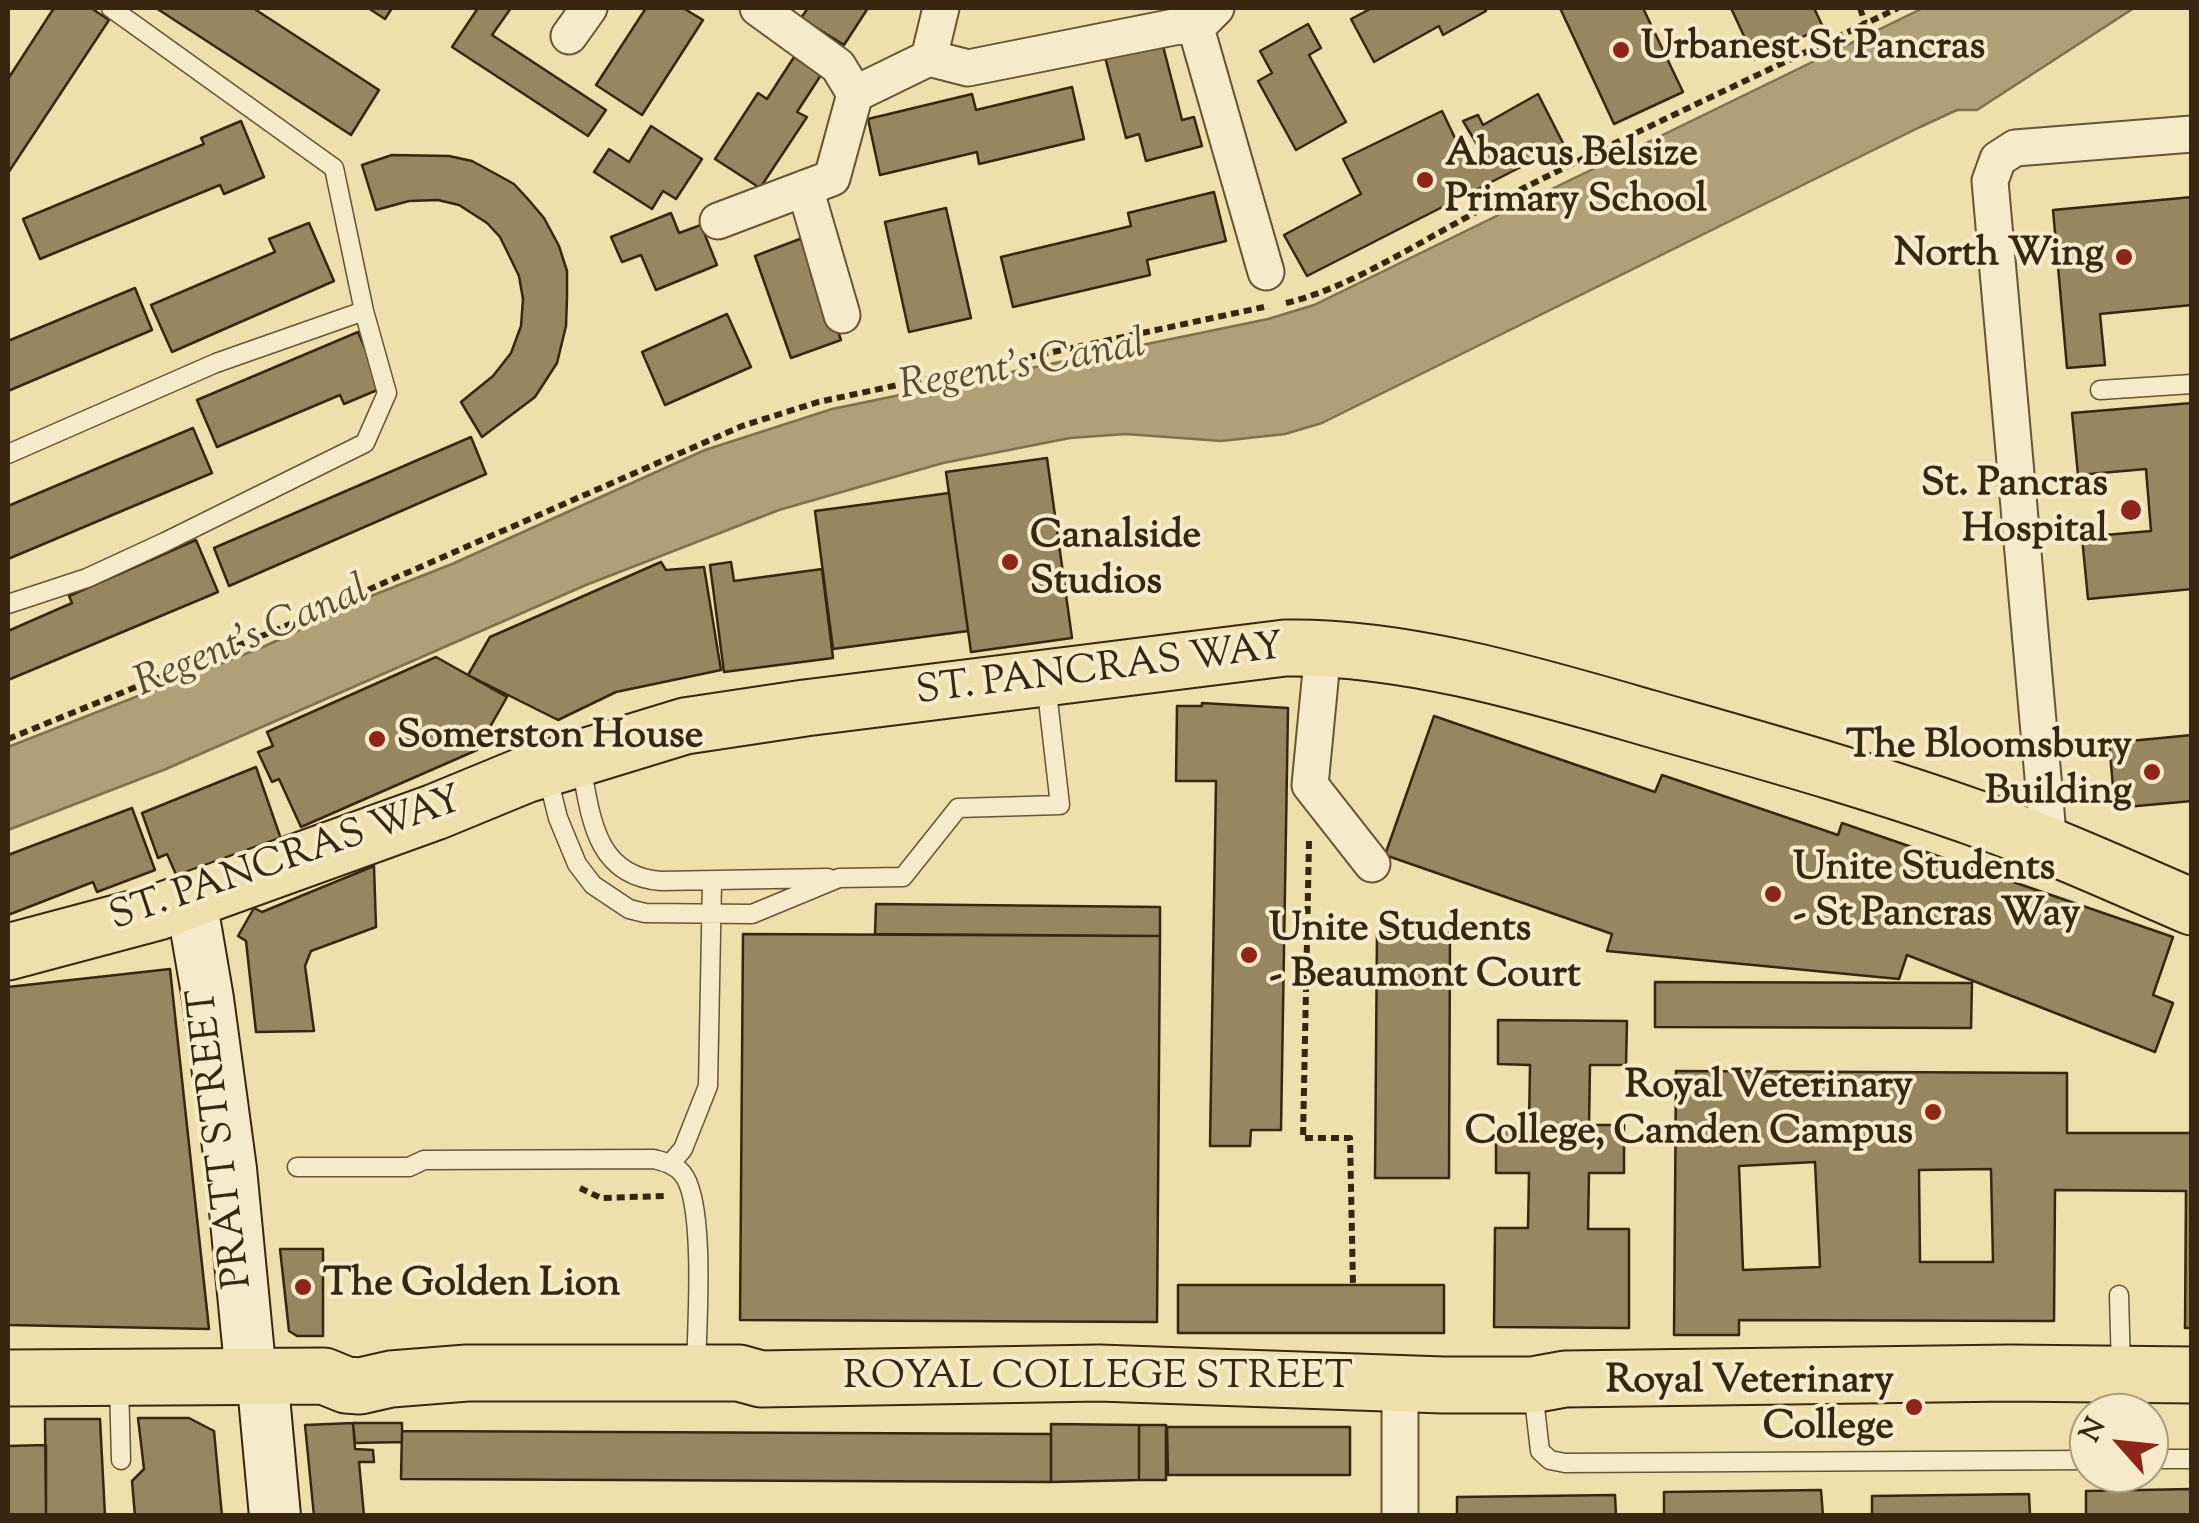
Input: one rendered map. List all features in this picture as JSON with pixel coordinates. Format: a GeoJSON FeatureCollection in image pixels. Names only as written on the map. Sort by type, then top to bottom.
{"type":"FeatureCollection","features":[{"type":"Feature","properties":{"kind":"main road","name":"ST. PANCRAS WAY"},"geometry":{"type":"LineString","coordinates":[[8,952],[191,900],[563,763],[699,723],[1285,648],[1451,666],[1538,686],[1868,783],[2049,845],[2192,907]]}},
{"type":"Feature","properties":{"kind":"main road","name":"ROYAL COLLEGE STREET"},"geometry":{"type":"LineString","coordinates":[[8,1378],[324,1376],[346,1386],[360,1386],[391,1379],[467,1373],[739,1373],[761,1380],[1099,1373],[1532,1385],[1565,1379],[2192,1375]]}},
{"type":"Feature","properties":{"kind":"street"},"geometry":{"type":"LineString","coordinates":[[758,8],[838,66],[856,94]]}},
{"type":"Feature","properties":{"kind":"street"},"geometry":{"type":"LineString","coordinates":[[929,58],[940,8]]}},
{"type":"Feature","properties":{"kind":"street"},"geometry":{"type":"LineString","coordinates":[[718,221],[832,178],[856,94],[929,58],[968,68],[1206,18],[1266,272]]}},
{"type":"Feature","properties":{"kind":"street"},"geometry":{"type":"LineString","coordinates":[[2049,845],[1990,181],[1998,159],[2015,148],[2192,134]]}},
{"type":"Feature","properties":{"kind":"street"},"geometry":{"type":"LineString","coordinates":[[805,188],[842,315]]}},
{"type":"Feature","properties":{"kind":"street"},"geometry":{"type":"LineString","coordinates":[[1322,650],[1310,785],[1372,864]]}},
{"type":"Feature","properties":{"kind":"street","name":"PRATT STREET"},"geometry":{"type":"LineString","coordinates":[[191,900],[226,1131],[275,1516]]}},
{"type":"Feature","properties":{"kind":"street"},"geometry":{"type":"LineString","coordinates":[[1400,1384],[1400,1516]]}},
{"type":"Feature","properties":{"kind":"lane"},"geometry":{"type":"LineString","coordinates":[[8,604],[87,578],[364,443],[387,393],[364,311],[334,168],[111,8]]}},
{"type":"Feature","properties":{"kind":"lane"},"geometry":{"type":"LineString","coordinates":[[8,454],[216,364],[364,311]]}},
{"type":"Feature","properties":{"kind":"lane"},"geometry":{"type":"LineString","coordinates":[[2100,390],[2192,384]]}},
{"type":"Feature","properties":{"kind":"lane"},"geometry":{"type":"LineString","coordinates":[[563,763],[613,863],[640,879],[903,877],[958,808],[1060,804],[1045,680]]}},
{"type":"Feature","properties":{"kind":"lane"},"geometry":{"type":"LineString","coordinates":[[563,763],[552,800],[577,864],[593,885],[629,909],[645,913],[752,914],[839,878]]}},
{"type":"Feature","properties":{"kind":"lane"},"geometry":{"type":"LineString","coordinates":[[670,1164],[683,1149],[708,1086],[712,881]]}},
{"type":"Feature","properties":{"kind":"lane"},"geometry":{"type":"LineString","coordinates":[[297,1167],[408,1168],[424,1160],[654,1160],[670,1164],[683,1173],[690,1187],[696,1218],[696,1372]]}},
{"type":"Feature","properties":{"kind":"lane"},"geometry":{"type":"LineString","coordinates":[[2118,1295],[2121,1374]]}},
{"type":"Feature","properties":{"kind":"lane"},"geometry":{"type":"LineString","coordinates":[[119,1377],[120,1460]]}},
{"type":"Feature","properties":{"kind":"lane"},"geometry":{"type":"LineString","coordinates":[[1532,1385],[1540,1451],[1550,1460],[1565,1463],[2069,1460]]}},
{"type":"Feature","properties":{"kind":"path"},"geometry":{"type":"LineString","coordinates":[[1860,8],[1866,23]]}},
{"type":"Feature","properties":{"kind":"path"},"geometry":{"type":"LineString","coordinates":[[8,739],[280,628],[742,426],[818,402],[1308,298],[1564,168],[1898,8]]}},
{"type":"Feature","properties":{"kind":"path"},"geometry":{"type":"LineString","coordinates":[[1310,785],[1303,1138],[1350,1138],[1353,1285]]}},
{"type":"Feature","properties":{"kind":"path"},"geometry":{"type":"LineString","coordinates":[[565,1160],[565,1184],[601,1198],[657,1199],[690,1187]]}},
{"type":"Feature","properties":{"kind":"shaded area"},"geometry":{"type":"Polygon","coordinates":[[[1923,8],[2134,8],[1977,110],[1957,110],[1920,127],[1322,423],[1285,434],[1221,441],[1126,434],[1070,438],[943,463],[779,510],[586,585],[166,769],[8,830],[8,747],[263,647],[705,450],[832,409],[1268,319],[1314,305],[1923,8]]]}},
{"type":"Feature","properties":{"kind":"building"},"geometry":{"type":"Polygon","coordinates":[[[54,8],[91,8],[109,20],[8,173],[8,79],[54,8]]]}},
{"type":"Feature","properties":{"kind":"building"},"geometry":{"type":"Polygon","coordinates":[[[156,8],[253,8],[379,90],[351,135],[156,8]]]}},
{"type":"Feature","properties":{"kind":"building"},"geometry":{"type":"Polygon","coordinates":[[[368,8],[392,8],[385,19],[368,8]]]}},
{"type":"Feature","properties":{"kind":"building"},"geometry":{"type":"Polygon","coordinates":[[[478,8],[511,8],[492,35],[606,110],[588,136],[452,47],[478,8]]]}},
{"type":"Feature","properties":{"kind":"building"},"geometry":{"type":"Polygon","coordinates":[[[646,8],[683,8],[703,20],[642,115],[596,85],[646,8]]]}},
{"type":"Feature","properties":{"kind":"building"},"geometry":{"type":"Polygon","coordinates":[[[808,8],[868,8],[844,45],[801,18],[808,8]]]}},
{"type":"Feature","properties":{"kind":"building"},"geometry":{"type":"Polygon","coordinates":[[[1372,8],[1486,11],[1443,35],[1439,26],[1374,62],[1351,19],[1372,8]]]}},
{"type":"Feature","properties":{"kind":"building","name":"Urbanest St Pancras"},"geometry":{"type":"Polygon","coordinates":[[[1560,8],[1643,8],[1683,92],[1614,124],[1560,8]]]}},
{"type":"Feature","properties":{"kind":"building","name":"Urbanest St Pancras"},"geometry":{"type":"Polygon","coordinates":[[[1731,8],[1814,8],[1823,27],[1755,60],[1731,8]]]}},
{"type":"Feature","properties":{"kind":"building"},"geometry":{"type":"Polygon","coordinates":[[[1308,24],[1321,48],[1309,55],[1346,122],[1296,150],[1258,81],[1272,73],[1260,51],[1308,24]]]}},
{"type":"Feature","properties":{"kind":"building"},"geometry":{"type":"Polygon","coordinates":[[[1162,42],[1182,120],[1194,117],[1202,146],[1146,161],[1139,134],[1126,138],[1105,57],[1162,42]]]}},
{"type":"Feature","properties":{"kind":"building"},"geometry":{"type":"Polygon","coordinates":[[[794,57],[821,75],[797,112],[807,117],[760,188],[715,159],[758,93],[767,99],[794,57]]]}},
{"type":"Feature","properties":{"kind":"building"},"geometry":{"type":"Polygon","coordinates":[[[1072,87],[1084,139],[979,164],[977,152],[880,175],[868,119],[972,94],[976,110],[1072,87]]]}},
{"type":"Feature","properties":{"kind":"building","name":"Abacus Belsize Primary School"},"geometry":{"type":"Polygon","coordinates":[[[1538,94],[1564,145],[1307,276],[1284,235],[1361,194],[1343,159],[1442,111],[1468,165],[1484,156],[1463,121],[1478,115],[1483,125],[1538,94]]]}},
{"type":"Feature","properties":{"kind":"building"},"geometry":{"type":"Polygon","coordinates":[[[241,121],[264,177],[224,194],[220,185],[40,259],[23,219],[204,144],[201,138],[241,121]]]}},
{"type":"Feature","properties":{"kind":"building"},"geometry":{"type":"Polygon","coordinates":[[[651,126],[702,159],[676,199],[663,191],[652,209],[594,172],[609,149],[629,162],[651,126]]]}},
{"type":"Feature","properties":{"kind":"building"},"geometry":{"type":"Polygon","coordinates":[[[392,155],[449,156],[472,161],[514,184],[544,218],[567,271],[566,326],[557,363],[535,397],[482,437],[461,402],[493,376],[511,353],[521,326],[523,299],[519,276],[500,237],[487,223],[459,205],[438,200],[409,201],[376,210],[362,165],[392,155]]]}},
{"type":"Feature","properties":{"kind":"building"},"geometry":{"type":"Polygon","coordinates":[[[1214,192],[1226,241],[1147,260],[1150,275],[1013,307],[1001,257],[1131,226],[1128,213],[1214,192]]]}},
{"type":"Feature","properties":{"kind":"building","name":"North Wing"},"geometry":{"type":"Polygon","coordinates":[[[2192,197],[2192,305],[2100,314],[2105,365],[2067,368],[2053,210],[2192,197]]]}},
{"type":"Feature","properties":{"kind":"building"},"geometry":{"type":"Polygon","coordinates":[[[946,208],[971,318],[909,332],[885,222],[946,208]]]}},
{"type":"Feature","properties":{"kind":"building"},"geometry":{"type":"Polygon","coordinates":[[[671,213],[679,233],[701,225],[717,265],[656,290],[641,255],[622,262],[611,237],[671,213]]]}},
{"type":"Feature","properties":{"kind":"building"},"geometry":{"type":"Polygon","coordinates":[[[309,223],[334,281],[172,352],[151,305],[275,252],[269,239],[309,223]]]}},
{"type":"Feature","properties":{"kind":"building"},"geometry":{"type":"Polygon","coordinates":[[[805,237],[841,340],[791,358],[755,256],[805,237]]]}},
{"type":"Feature","properties":{"kind":"building"},"geometry":{"type":"Polygon","coordinates":[[[135,288],[152,330],[8,391],[8,341],[135,288]]]}},
{"type":"Feature","properties":{"kind":"building"},"geometry":{"type":"Polygon","coordinates":[[[727,314],[751,367],[665,405],[642,352],[727,314]]]}},
{"type":"Feature","properties":{"kind":"building"},"geometry":{"type":"Polygon","coordinates":[[[358,332],[382,388],[344,404],[340,395],[217,447],[197,400],[358,332]]]}},
{"type":"Feature","properties":{"kind":"building"},"geometry":{"type":"Polygon","coordinates":[[[2192,403],[2192,589],[2088,599],[2082,537],[2151,531],[2146,469],[2078,475],[2072,413],[2192,403]]]}},
{"type":"Feature","properties":{"kind":"building"},"geometry":{"type":"Polygon","coordinates":[[[193,428],[212,473],[8,559],[8,506],[193,428]]]}},
{"type":"Feature","properties":{"kind":"building"},"geometry":{"type":"Polygon","coordinates":[[[471,437],[486,474],[229,586],[214,548],[471,437]]]}},
{"type":"Feature","properties":{"kind":"building","name":"Canalside Studios"},"geometry":{"type":"Polygon","coordinates":[[[1047,458],[1072,638],[971,652],[946,472],[1047,458]]]}},
{"type":"Feature","properties":{"kind":"building"},"geometry":{"type":"Polygon","coordinates":[[[949,493],[968,631],[833,649],[815,511],[949,493]]]}},
{"type":"Feature","properties":{"kind":"building"},"geometry":{"type":"Polygon","coordinates":[[[196,540],[218,592],[8,680],[8,631],[72,603],[69,596],[196,540]]]}},
{"type":"Feature","properties":{"kind":"building"},"geometry":{"type":"Polygon","coordinates":[[[661,562],[666,570],[704,567],[721,670],[616,692],[558,720],[468,675],[490,637],[661,562]]]}},
{"type":"Feature","properties":{"kind":"building"},"geometry":{"type":"Polygon","coordinates":[[[731,562],[734,581],[822,569],[833,658],[724,672],[710,565],[731,562]]]}},
{"type":"Feature","properties":{"kind":"building","name":"Somerston House"},"geometry":{"type":"Polygon","coordinates":[[[436,657],[507,697],[477,750],[301,827],[279,779],[272,782],[258,752],[273,746],[267,732],[436,657]]]}},
{"type":"Feature","properties":{"kind":"building","name":"Unite Students - Beaumont Court"},"geometry":{"type":"Polygon","coordinates":[[[1202,703],[1288,708],[1281,1130],[1251,1130],[1250,1146],[1210,1146],[1216,781],[1176,781],[1177,706],[1202,703]]]}},
{"type":"Feature","properties":{"kind":"building","name":"Unite Students - St Pancras Way"},"geometry":{"type":"Polygon","coordinates":[[[1434,716],[1655,792],[1662,775],[1838,835],[1842,823],[2173,937],[2153,995],[2173,1003],[2155,1052],[1907,955],[1899,979],[1607,951],[1612,934],[1385,855],[1434,716]]]}},
{"type":"Feature","properties":{"kind":"building","name":"The Bloomsbury Building"},"geometry":{"type":"Polygon","coordinates":[[[2192,735],[2192,801],[2115,808],[2109,743],[2192,735]]]}},
{"type":"Feature","properties":{"kind":"building"},"geometry":{"type":"Polygon","coordinates":[[[256,767],[281,839],[178,879],[167,854],[158,858],[142,813],[256,767]]]}},
{"type":"Feature","properties":{"kind":"building"},"geometry":{"type":"Polygon","coordinates":[[[132,808],[155,870],[97,892],[93,882],[8,915],[8,855],[132,808]]]}},
{"type":"Feature","properties":{"kind":"building"},"geometry":{"type":"Polygon","coordinates":[[[374,866],[376,927],[311,951],[305,966],[314,1031],[256,1032],[246,941],[238,936],[254,908],[262,912],[374,866]]]}},
{"type":"Feature","properties":{"kind":"building"},"geometry":{"type":"Polygon","coordinates":[[[876,904],[1160,907],[1160,936],[875,934],[876,904]]]}},
{"type":"Feature","properties":{"kind":"building"},"geometry":{"type":"Polygon","coordinates":[[[1377,933],[1450,933],[1449,1178],[1375,1178],[1377,933]]]}},
{"type":"Feature","properties":{"kind":"building"},"geometry":{"type":"Polygon","coordinates":[[[743,934],[1160,936],[1157,1322],[740,1320],[743,934]]]}},
{"type":"Feature","properties":{"kind":"building"},"geometry":{"type":"Polygon","coordinates":[[[170,969],[209,1329],[8,1325],[8,987],[170,969]]]}},
{"type":"Feature","properties":{"kind":"building"},"geometry":{"type":"Polygon","coordinates":[[[1655,982],[1972,983],[1971,1028],[1655,1027],[1655,982]]]}},
{"type":"Feature","properties":{"kind":"building"},"geometry":{"type":"Polygon","coordinates":[[[1498,1020],[1627,1021],[1626,1065],[1590,1065],[1589,1125],[1624,1125],[1624,1173],[1589,1173],[1588,1229],[1629,1229],[1629,1328],[1494,1327],[1495,1228],[1528,1228],[1529,1173],[1496,1173],[1496,1125],[1529,1125],[1530,1065],[1498,1064],[1498,1020]]]}},
{"type":"Feature","properties":{"kind":"building"},"geometry":{"type":"Polygon","coordinates":[[[1676,1071],[2067,1073],[2067,1133],[2192,1133],[2192,1328],[2185,1328],[2186,1191],[2055,1190],[2054,1321],[1739,1320],[1739,1335],[1674,1335],[1676,1071]],[[1815,1162],[1739,1166],[1743,1270],[1820,1267],[1815,1162]],[[1991,1169],[1919,1170],[1920,1262],[1993,1262],[1991,1169]]]}},
{"type":"Feature","properties":{"kind":"building","name":"The Golden Lion"},"geometry":{"type":"Polygon","coordinates":[[[280,1249],[323,1249],[323,1336],[297,1336],[289,1331],[280,1249]]]}},
{"type":"Feature","properties":{"kind":"building"},"geometry":{"type":"Polygon","coordinates":[[[1178,1285],[1444,1285],[1444,1333],[1178,1333],[1178,1285]]]}},
{"type":"Feature","properties":{"kind":"building"},"geometry":{"type":"Polygon","coordinates":[[[138,1418],[189,1418],[214,1431],[222,1516],[135,1516],[132,1481],[144,1469],[138,1418]]]}},
{"type":"Feature","properties":{"kind":"building"},"geometry":{"type":"Polygon","coordinates":[[[45,1419],[100,1419],[105,1516],[46,1516],[45,1419]]]}},
{"type":"Feature","properties":{"kind":"building"},"geometry":{"type":"Polygon","coordinates":[[[353,1423],[355,1449],[373,1450],[374,1462],[359,1462],[364,1516],[314,1516],[305,1425],[353,1423]]]}},
{"type":"Feature","properties":{"kind":"building"},"geometry":{"type":"Polygon","coordinates":[[[353,1423],[402,1423],[402,1442],[355,1443],[353,1423]]]}},
{"type":"Feature","properties":{"kind":"building"},"geometry":{"type":"Polygon","coordinates":[[[1051,1424],[1139,1425],[1139,1480],[1051,1482],[1051,1424]]]}},
{"type":"Feature","properties":{"kind":"building"},"geometry":{"type":"Polygon","coordinates":[[[1139,1425],[1166,1425],[1166,1480],[1139,1480],[1139,1425]]]}},
{"type":"Feature","properties":{"kind":"building"},"geometry":{"type":"Polygon","coordinates":[[[1167,1427],[1350,1427],[1350,1475],[1168,1475],[1167,1427]]]}},
{"type":"Feature","properties":{"kind":"building"},"geometry":{"type":"Polygon","coordinates":[[[402,1431],[1051,1434],[1051,1482],[401,1479],[402,1431]]]}},
{"type":"Feature","properties":{"kind":"building"},"geometry":{"type":"Polygon","coordinates":[[[46,1445],[46,1516],[8,1516],[8,1446],[46,1445]]]}},
{"type":"Feature","properties":{"kind":"building"},"geometry":{"type":"Polygon","coordinates":[[[2169,1489],[2192,1489],[2192,1516],[2086,1516],[2086,1493],[2169,1493],[2169,1489]]]}},
{"type":"Feature","properties":{"kind":"building"},"geometry":{"type":"Polygon","coordinates":[[[1821,1490],[1823,1516],[1664,1516],[1664,1492],[1821,1490]]]}},
{"type":"Feature","properties":{"kind":"building"},"geometry":{"type":"Polygon","coordinates":[[[2029,1494],[2030,1516],[1872,1516],[1872,1496],[2029,1494]]]}},
{"type":"Feature","properties":{"kind":"building"},"geometry":{"type":"Polygon","coordinates":[[[1615,1495],[1616,1516],[1457,1516],[1457,1497],[1615,1495]]]}},
{"type":"Feature","properties":{"kind":"place","name":"Urbanest St Pancras"},"geometry":{"type":"Point","coordinates":[1621,50]}},
{"type":"Feature","properties":{"kind":"place","name":"Abacus Belsize Primary School"},"geometry":{"type":"Point","coordinates":[1425,180]}},
{"type":"Feature","properties":{"kind":"place","name":"North Wing"},"geometry":{"type":"Point","coordinates":[2124,257]}},
{"type":"Feature","properties":{"kind":"place","name":"St. Pancras Hospital"},"geometry":{"type":"Point","coordinates":[2131,510]}},
{"type":"Feature","properties":{"kind":"place","name":"Canalside Studios"},"geometry":{"type":"Point","coordinates":[1010,562]}},
{"type":"Feature","properties":{"kind":"place","name":"Somerston House"},"geometry":{"type":"Point","coordinates":[377,739]}},
{"type":"Feature","properties":{"kind":"place","name":"The Bloomsbury Building"},"geometry":{"type":"Point","coordinates":[2152,772]}},
{"type":"Feature","properties":{"kind":"place","name":"Unite Students - St Pancras Way"},"geometry":{"type":"Point","coordinates":[1773,894]}},
{"type":"Feature","properties":{"kind":"place","name":"Unite Students - Beaumont Court"},"geometry":{"type":"Point","coordinates":[1249,955]}},
{"type":"Feature","properties":{"kind":"place","name":"Royal Veterinary College, Camden Campus"},"geometry":{"type":"Point","coordinates":[1933,1112]}},
{"type":"Feature","properties":{"kind":"place","name":"The Golden Lion"},"geometry":{"type":"Point","coordinates":[303,1287]}},
{"type":"Feature","properties":{"kind":"place","name":"Royal Veterinary College"},"geometry":{"type":"Point","coordinates":[1914,1407]}},
{"type":"Feature","properties":{"kind":"water label","name":"Regent's Canal"},"geometry":{"type":"Point","coordinates":[1023,369]}},
{"type":"Feature","properties":{"kind":"water label","name":"Regent's Canal"},"geometry":{"type":"Point","coordinates":[253,640]}}]}
